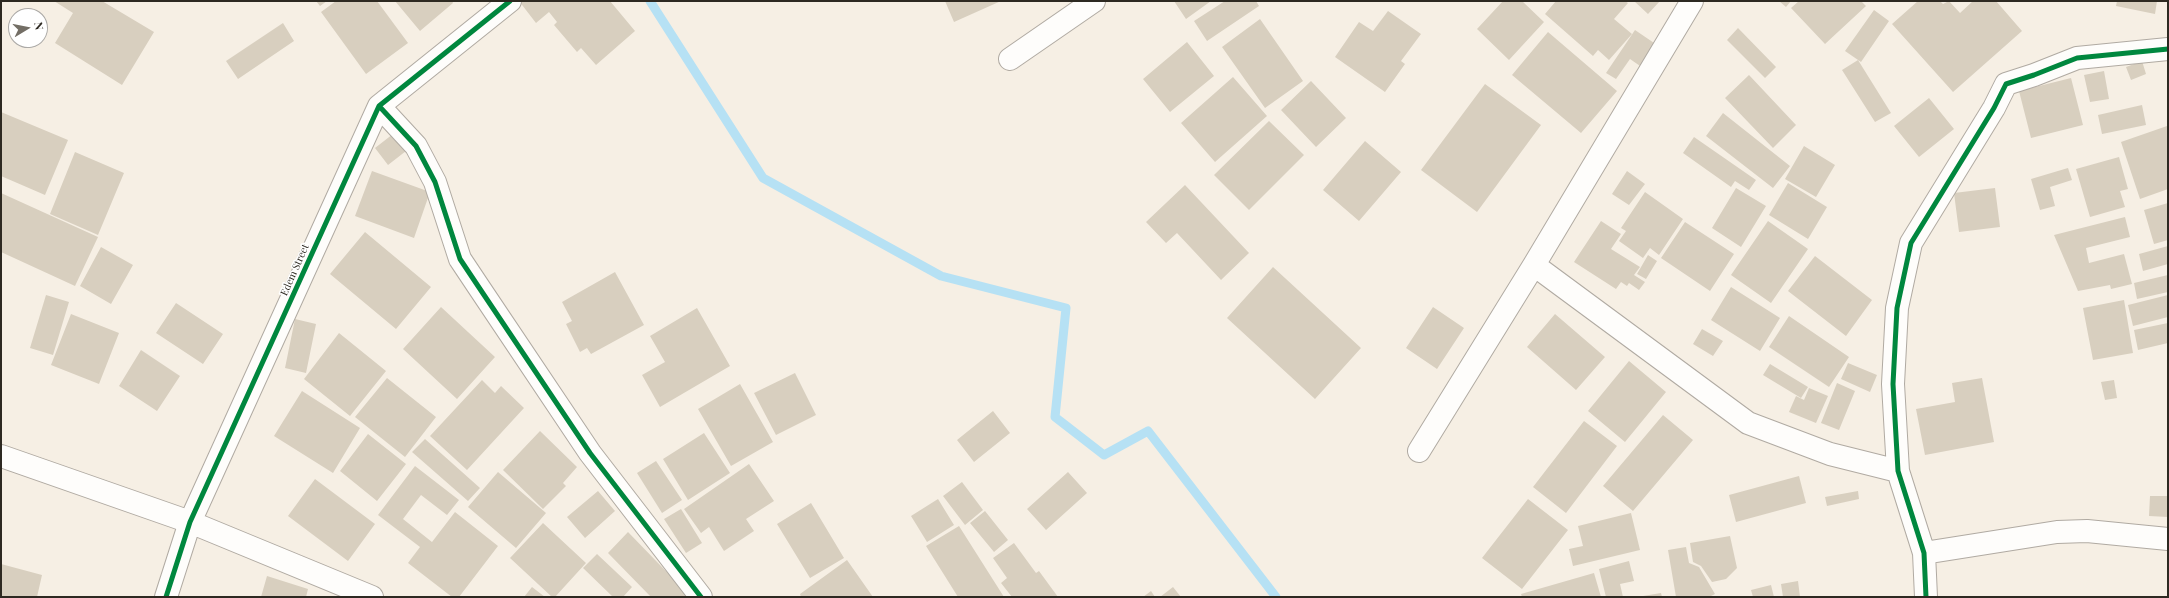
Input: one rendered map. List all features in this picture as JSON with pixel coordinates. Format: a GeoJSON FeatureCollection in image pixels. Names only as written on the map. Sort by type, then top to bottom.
{"type":"FeatureCollection","features":[{"type":"Feature","properties":{"kind":"street","name":"Edem Street"},"geometry":{"type":"LineString","coordinates":[[166,597],[190,522],[379,106],[510,1]]}},
{"type":"Feature","properties":{"kind":"street"},"geometry":{"type":"LineString","coordinates":[[1010,59],[1094,1]]}},
{"type":"Feature","properties":{"kind":"street"},"geometry":{"type":"LineString","coordinates":[[1419,451],[1534,265],[1692,1]]}},
{"type":"Feature","properties":{"kind":"street"},"geometry":{"type":"LineString","coordinates":[[1926,597],[1924,553],[1898,471],[1893,384],[1897,308],[1911,243],[1994,108],[2006,84],[2034,76],[2077,58],[2168,49]]}},
{"type":"Feature","properties":{"kind":"street"},"geometry":{"type":"LineString","coordinates":[[379,106],[416,146],[435,182],[460,259],[590,453],[701,597]]}},
{"type":"Feature","properties":{"kind":"street"},"geometry":{"type":"LineString","coordinates":[[1534,265],[1748,423],[1830,454],[1898,471]]}},
{"type":"Feature","properties":{"kind":"street"},"geometry":{"type":"LineString","coordinates":[[1,456],[190,522],[372,597]]}},
{"type":"Feature","properties":{"kind":"street"},"geometry":{"type":"LineString","coordinates":[[1924,553],[2057,532],[2087,531],[2168,539]]}},
{"type":"Feature","properties":{"kind":"building"},"geometry":{"type":"Polygon","coordinates":[[[54,1],[102,1],[154,32],[122,85],[55,43],[73,13],[54,1]]]}},
{"type":"Feature","properties":{"kind":"building"},"geometry":{"type":"Polygon","coordinates":[[[316,1],[327,1],[320,6],[316,1]]]}},
{"type":"Feature","properties":{"kind":"building"},"geometry":{"type":"Polygon","coordinates":[[[336,1],[377,1],[408,43],[366,74],[321,12],[336,1]]]}},
{"type":"Feature","properties":{"kind":"building"},"geometry":{"type":"Polygon","coordinates":[[[395,1],[452,1],[453,3],[420,31],[395,1]]]}},
{"type":"Feature","properties":{"kind":"building"},"geometry":{"type":"Polygon","coordinates":[[[519,1],[610,1],[635,31],[596,65],[581,48],[577,52],[554,25],[557,22],[549,12],[536,23],[519,1]]]}},
{"type":"Feature","properties":{"kind":"building"},"geometry":{"type":"Polygon","coordinates":[[[945,1],[1001,1],[954,22],[945,1]]]}},
{"type":"Feature","properties":{"kind":"building"},"geometry":{"type":"Polygon","coordinates":[[[1174,1],[1211,1],[1186,19],[1174,1]]]}},
{"type":"Feature","properties":{"kind":"building"},"geometry":{"type":"Polygon","coordinates":[[[1225,1],[1256,1],[1259,6],[1207,41],[1194,21],[1225,1]]]}},
{"type":"Feature","properties":{"kind":"building"},"geometry":{"type":"Polygon","coordinates":[[[1503,1],[1522,1],[1544,22],[1509,60],[1477,29],[1503,1]]]}},
{"type":"Feature","properties":{"kind":"building"},"geometry":{"type":"Polygon","coordinates":[[[1556,1],[1625,1],[1628,3],[1614,19],[1632,34],[1609,60],[1598,50],[1593,56],[1545,14],[1556,1]]]}},
{"type":"Feature","properties":{"kind":"building"},"geometry":{"type":"Polygon","coordinates":[[[1634,1],[1660,1],[1648,14],[1634,1]]]}},
{"type":"Feature","properties":{"kind":"building"},"geometry":{"type":"Polygon","coordinates":[[[1779,1],[1791,1],[1786,7],[1779,1]]]}},
{"type":"Feature","properties":{"kind":"building"},"geometry":{"type":"Polygon","coordinates":[[[1799,1],[1861,1],[1866,6],[1825,44],[1791,8],[1799,1]]]}},
{"type":"Feature","properties":{"kind":"building"},"geometry":{"type":"Polygon","coordinates":[[[1918,1],[1940,1],[1943,4],[1949,1],[1960,13],[1973,1],[1996,1],[2022,31],[1953,92],[1892,24],[1918,1]]]}},
{"type":"Feature","properties":{"kind":"building"},"geometry":{"type":"Polygon","coordinates":[[[2117,1],[2157,1],[2155,14],[2116,6],[2117,1]]]}},
{"type":"Feature","properties":{"kind":"building"},"geometry":{"type":"Polygon","coordinates":[[[1874,10],[1889,21],[1861,62],[1845,51],[1874,10]]]}},
{"type":"Feature","properties":{"kind":"building"},"geometry":{"type":"Polygon","coordinates":[[[1388,11],[1421,34],[1401,61],[1405,64],[1385,92],[1335,57],[1359,22],[1373,31],[1388,11]]]}},
{"type":"Feature","properties":{"kind":"building"},"geometry":{"type":"Polygon","coordinates":[[[1260,19],[1303,81],[1265,108],[1222,47],[1260,19]]]}},
{"type":"Feature","properties":{"kind":"building"},"geometry":{"type":"Polygon","coordinates":[[[283,23],[294,41],[238,79],[226,61],[283,23]]]}},
{"type":"Feature","properties":{"kind":"building"},"geometry":{"type":"Polygon","coordinates":[[[1738,28],[1776,67],[1765,78],[1727,40],[1738,28]]]}},
{"type":"Feature","properties":{"kind":"building"},"geometry":{"type":"Polygon","coordinates":[[[1635,30],[1657,45],[1643,68],[1630,59],[1616,79],[1606,73],[1635,30]]]}},
{"type":"Feature","properties":{"kind":"building"},"geometry":{"type":"Polygon","coordinates":[[[1548,32],[1617,91],[1581,133],[1512,75],[1548,32]]]}},
{"type":"Feature","properties":{"kind":"building"},"geometry":{"type":"Polygon","coordinates":[[[1187,42],[1214,76],[1170,112],[1143,79],[1187,42]]]}},
{"type":"Feature","properties":{"kind":"building"},"geometry":{"type":"Polygon","coordinates":[[[1858,60],[1891,113],[1875,122],[1842,70],[1858,60]]]}},
{"type":"Feature","properties":{"kind":"building"},"geometry":{"type":"Polygon","coordinates":[[[2142,61],[2146,74],[2131,80],[2126,67],[2142,61]]]}},
{"type":"Feature","properties":{"kind":"building"},"geometry":{"type":"Polygon","coordinates":[[[2104,71],[2109,99],[2090,102],[2084,75],[2104,71]]]}},
{"type":"Feature","properties":{"kind":"building"},"geometry":{"type":"Polygon","coordinates":[[[1749,75],[1796,125],[1773,148],[1725,98],[1749,75]]]}},
{"type":"Feature","properties":{"kind":"building"},"geometry":{"type":"Polygon","coordinates":[[[1233,77],[1267,116],[1215,162],[1181,123],[1233,77]]]}},
{"type":"Feature","properties":{"kind":"building"},"geometry":{"type":"Polygon","coordinates":[[[2071,78],[2083,125],[2031,138],[2019,91],[2071,78]]]}},
{"type":"Feature","properties":{"kind":"building"},"geometry":{"type":"Polygon","coordinates":[[[1311,81],[1346,118],[1316,147],[1281,110],[1311,81]]]}},
{"type":"Feature","properties":{"kind":"building"},"geometry":{"type":"Polygon","coordinates":[[[1485,84],[1541,125],[1477,212],[1421,170],[1485,84]]]}},
{"type":"Feature","properties":{"kind":"building"},"geometry":{"type":"Polygon","coordinates":[[[1929,98],[1954,129],[1919,157],[1894,126],[1929,98]]]}},
{"type":"Feature","properties":{"kind":"building"},"geometry":{"type":"Polygon","coordinates":[[[2142,105],[2146,125],[2102,134],[2098,115],[2142,105]]]}},
{"type":"Feature","properties":{"kind":"building"},"geometry":{"type":"Polygon","coordinates":[[[1,112],[68,140],[45,195],[1,176],[1,112]]]}},
{"type":"Feature","properties":{"kind":"building"},"geometry":{"type":"Polygon","coordinates":[[[1723,113],[1790,166],[1773,188],[1706,136],[1723,113]]]}},
{"type":"Feature","properties":{"kind":"building"},"geometry":{"type":"Polygon","coordinates":[[[1269,121],[1304,155],[1249,210],[1214,175],[1269,121]]]}},
{"type":"Feature","properties":{"kind":"building"},"geometry":{"type":"Polygon","coordinates":[[[2167,126],[2168,189],[2140,199],[2121,142],[2167,126]]]}},
{"type":"Feature","properties":{"kind":"building"},"geometry":{"type":"Polygon","coordinates":[[[393,134],[406,151],[388,165],[375,148],[393,134]]]}},
{"type":"Feature","properties":{"kind":"building"},"geometry":{"type":"Polygon","coordinates":[[[1694,137],[1756,180],[1749,190],[1735,181],[1731,187],[1683,153],[1694,137]]]}},
{"type":"Feature","properties":{"kind":"building"},"geometry":{"type":"Polygon","coordinates":[[[1365,141],[1401,172],[1359,221],[1323,190],[1365,141]]]}},
{"type":"Feature","properties":{"kind":"building"},"geometry":{"type":"Polygon","coordinates":[[[1804,146],[1835,165],[1816,197],[1785,179],[1804,146]]]}},
{"type":"Feature","properties":{"kind":"building"},"geometry":{"type":"Polygon","coordinates":[[[75,152],[124,173],[98,235],[50,214],[75,152]]]}},
{"type":"Feature","properties":{"kind":"building"},"geometry":{"type":"Polygon","coordinates":[[[2119,157],[2128,189],[2120,191],[2125,207],[2090,217],[2076,169],[2119,157]]]}},
{"type":"Feature","properties":{"kind":"building"},"geometry":{"type":"Polygon","coordinates":[[[2068,168],[2072,180],[2050,187],[2055,206],[2040,210],[2031,179],[2068,168]]]}},
{"type":"Feature","properties":{"kind":"building"},"geometry":{"type":"Polygon","coordinates":[[[372,171],[430,192],[414,238],[355,216],[372,171]]]}},
{"type":"Feature","properties":{"kind":"building"},"geometry":{"type":"Polygon","coordinates":[[[1627,171],[1645,184],[1629,205],[1612,194],[1627,171]]]}},
{"type":"Feature","properties":{"kind":"building"},"geometry":{"type":"Polygon","coordinates":[[[1788,183],[1827,207],[1808,239],[1769,215],[1788,183]]]}},
{"type":"Feature","properties":{"kind":"building"},"geometry":{"type":"Polygon","coordinates":[[[1185,185],[1249,253],[1221,280],[1177,233],[1166,243],[1146,222],[1185,185]]]}},
{"type":"Feature","properties":{"kind":"building"},"geometry":{"type":"Polygon","coordinates":[[[1736,188],[1766,206],[1741,247],[1712,228],[1736,188]]]}},
{"type":"Feature","properties":{"kind":"building"},"geometry":{"type":"Polygon","coordinates":[[[1995,188],[2000,227],[1959,232],[1954,193],[1995,188]]]}},
{"type":"Feature","properties":{"kind":"building"},"geometry":{"type":"Polygon","coordinates":[[[1645,192],[1683,219],[1659,255],[1650,248],[1643,258],[1619,241],[1626,231],[1621,228],[1645,192]]]}},
{"type":"Feature","properties":{"kind":"building"},"geometry":{"type":"Polygon","coordinates":[[[1,193],[98,237],[75,286],[1,252],[1,193]]]}},
{"type":"Feature","properties":{"kind":"building"},"geometry":{"type":"Polygon","coordinates":[[[2168,203],[2168,240],[2154,244],[2144,210],[2168,203]]]}},
{"type":"Feature","properties":{"kind":"building"},"geometry":{"type":"Polygon","coordinates":[[[2125,217],[2130,237],[2086,248],[2089,263],[2124,254],[2132,284],[2111,289],[2110,285],[2078,291],[2054,235],[2125,217]]]}},
{"type":"Feature","properties":{"kind":"building"},"geometry":{"type":"Polygon","coordinates":[[[1601,221],[1621,234],[1611,249],[1640,267],[1634,275],[1645,282],[1639,290],[1629,283],[1627,286],[1621,282],[1616,289],[1574,262],[1601,221]]]}},
{"type":"Feature","properties":{"kind":"building"},"geometry":{"type":"Polygon","coordinates":[[[1768,221],[1808,249],[1771,303],[1731,275],[1768,221]]]}},
{"type":"Feature","properties":{"kind":"building"},"geometry":{"type":"Polygon","coordinates":[[[1685,222],[1734,254],[1710,291],[1661,258],[1685,222]]]}},
{"type":"Feature","properties":{"kind":"building"},"geometry":{"type":"Polygon","coordinates":[[[365,232],[431,287],[396,329],[330,274],[365,232]]]}},
{"type":"Feature","properties":{"kind":"building"},"geometry":{"type":"Polygon","coordinates":[[[2168,246],[2168,264],[2143,271],[2139,254],[2168,246]]]}},
{"type":"Feature","properties":{"kind":"building"},"geometry":{"type":"Polygon","coordinates":[[[101,247],[133,265],[111,304],[80,286],[101,247]]]}},
{"type":"Feature","properties":{"kind":"building"},"geometry":{"type":"Polygon","coordinates":[[[1648,255],[1657,261],[1646,279],[1637,274],[1648,255]]]}},
{"type":"Feature","properties":{"kind":"building"},"geometry":{"type":"Polygon","coordinates":[[[1815,256],[1872,300],[1846,336],[1788,291],[1815,256]]]}},
{"type":"Feature","properties":{"kind":"building"},"geometry":{"type":"Polygon","coordinates":[[[1273,267],[1361,348],[1315,399],[1227,318],[1273,267]]]}},
{"type":"Feature","properties":{"kind":"building"},"geometry":{"type":"Polygon","coordinates":[[[615,272],[644,325],[591,354],[587,348],[580,352],[566,324],[572,321],[562,302],[615,272]]]}},
{"type":"Feature","properties":{"kind":"building"},"geometry":{"type":"Polygon","coordinates":[[[2168,275],[2168,292],[2137,299],[2134,283],[2168,275]]]}},
{"type":"Feature","properties":{"kind":"building"},"geometry":{"type":"Polygon","coordinates":[[[1731,287],[1780,318],[1760,351],[1711,320],[1731,287]]]}},
{"type":"Feature","properties":{"kind":"building"},"geometry":{"type":"Polygon","coordinates":[[[46,295],[69,302],[53,355],[30,348],[46,295]]]}},
{"type":"Feature","properties":{"kind":"building"},"geometry":{"type":"Polygon","coordinates":[[[2168,295],[2168,317],[2133,326],[2128,305],[2168,295]]]}},
{"type":"Feature","properties":{"kind":"building"},"geometry":{"type":"Polygon","coordinates":[[[2124,300],[2133,353],[2093,360],[2083,308],[2124,300]]]}},
{"type":"Feature","properties":{"kind":"building"},"geometry":{"type":"Polygon","coordinates":[[[176,303],[223,334],[203,364],[156,333],[176,303]]]}},
{"type":"Feature","properties":{"kind":"building"},"geometry":{"type":"Polygon","coordinates":[[[441,307],[495,357],[457,399],[403,349],[441,307]]]}},
{"type":"Feature","properties":{"kind":"building"},"geometry":{"type":"Polygon","coordinates":[[[1433,307],[1464,328],[1437,369],[1406,348],[1433,307]]]}},
{"type":"Feature","properties":{"kind":"building"},"geometry":{"type":"Polygon","coordinates":[[[697,308],[730,366],[660,407],[642,375],[665,362],[650,336],[697,308]]]}},
{"type":"Feature","properties":{"kind":"building"},"geometry":{"type":"Polygon","coordinates":[[[71,314],[119,333],[99,384],[51,365],[71,314]]]}},
{"type":"Feature","properties":{"kind":"building"},"geometry":{"type":"Polygon","coordinates":[[[1555,314],[1605,357],[1576,390],[1527,347],[1555,314]]]}},
{"type":"Feature","properties":{"kind":"building"},"geometry":{"type":"Polygon","coordinates":[[[1789,316],[1849,357],[1829,387],[1769,347],[1789,316]]]}},
{"type":"Feature","properties":{"kind":"building"},"geometry":{"type":"Polygon","coordinates":[[[295,319],[316,324],[306,373],[285,368],[295,319]]]}},
{"type":"Feature","properties":{"kind":"building"},"geometry":{"type":"Polygon","coordinates":[[[2168,323],[2168,343],[2138,350],[2134,330],[2168,323]]]}},
{"type":"Feature","properties":{"kind":"building"},"geometry":{"type":"Polygon","coordinates":[[[1702,329],[1723,341],[1713,356],[1693,344],[1702,329]]]}},
{"type":"Feature","properties":{"kind":"building"},"geometry":{"type":"Polygon","coordinates":[[[339,333],[386,371],[350,416],[304,379],[339,333]]]}},
{"type":"Feature","properties":{"kind":"building"},"geometry":{"type":"Polygon","coordinates":[[[141,350],[180,376],[157,411],[119,386],[141,350]]]}},
{"type":"Feature","properties":{"kind":"building"},"geometry":{"type":"Polygon","coordinates":[[[1629,361],[1666,392],[1625,442],[1588,411],[1629,361]]]}},
{"type":"Feature","properties":{"kind":"building"},"geometry":{"type":"Polygon","coordinates":[[[1848,363],[1877,375],[1870,392],[1841,379],[1848,363]]]}},
{"type":"Feature","properties":{"kind":"building"},"geometry":{"type":"Polygon","coordinates":[[[1770,364],[1808,387],[1801,398],[1763,375],[1770,364]]]}},
{"type":"Feature","properties":{"kind":"building"},"geometry":{"type":"Polygon","coordinates":[[[795,373],[816,415],[776,435],[754,393],[795,373]]]}},
{"type":"Feature","properties":{"kind":"building"},"geometry":{"type":"Polygon","coordinates":[[[387,378],[436,417],[405,457],[355,417],[387,378]]]}},
{"type":"Feature","properties":{"kind":"building"},"geometry":{"type":"Polygon","coordinates":[[[1982,378],[1994,442],[1925,455],[1916,409],[1955,402],[1952,383],[1982,378]]]}},
{"type":"Feature","properties":{"kind":"building"},"geometry":{"type":"Polygon","coordinates":[[[482,380],[495,393],[501,386],[524,408],[467,470],[430,436],[482,380]]]}},
{"type":"Feature","properties":{"kind":"building"},"geometry":{"type":"Polygon","coordinates":[[[2114,380],[2117,398],[2105,400],[2101,382],[2114,380]]]}},
{"type":"Feature","properties":{"kind":"building"},"geometry":{"type":"Polygon","coordinates":[[[1837,383],[1855,391],[1839,430],[1821,423],[1837,383]]]}},
{"type":"Feature","properties":{"kind":"building"},"geometry":{"type":"Polygon","coordinates":[[[740,384],[773,442],[731,466],[698,409],[740,384]]]}},
{"type":"Feature","properties":{"kind":"building"},"geometry":{"type":"Polygon","coordinates":[[[1809,388],[1828,396],[1816,423],[1789,412],[1796,396],[1804,400],[1809,388]]]}},
{"type":"Feature","properties":{"kind":"building"},"geometry":{"type":"Polygon","coordinates":[[[302,391],[360,428],[333,473],[274,436],[302,391]]]}},
{"type":"Feature","properties":{"kind":"building"},"geometry":{"type":"Polygon","coordinates":[[[993,411],[1010,433],[974,462],[957,440],[993,411]]]}},
{"type":"Feature","properties":{"kind":"building"},"geometry":{"type":"Polygon","coordinates":[[[1663,415],[1693,440],[1633,511],[1603,486],[1663,415]]]}},
{"type":"Feature","properties":{"kind":"building"},"geometry":{"type":"Polygon","coordinates":[[[1584,421],[1617,446],[1566,513],[1533,487],[1584,421]]]}},
{"type":"Feature","properties":{"kind":"building"},"geometry":{"type":"Polygon","coordinates":[[[540,431],[577,467],[563,483],[566,486],[543,509],[503,470],[540,431]]]}},
{"type":"Feature","properties":{"kind":"building"},"geometry":{"type":"Polygon","coordinates":[[[704,433],[730,473],[688,500],[663,459],[704,433]]]}},
{"type":"Feature","properties":{"kind":"building"},"geometry":{"type":"Polygon","coordinates":[[[368,434],[406,464],[377,501],[340,471],[368,434]]]}},
{"type":"Feature","properties":{"kind":"building"},"geometry":{"type":"Polygon","coordinates":[[[425,439],[480,488],[468,501],[412,452],[425,439]]]}},
{"type":"Feature","properties":{"kind":"building"},"geometry":{"type":"Polygon","coordinates":[[[656,461],[682,500],[662,513],[637,473],[656,461]]]}},
{"type":"Feature","properties":{"kind":"building"},"geometry":{"type":"Polygon","coordinates":[[[749,464],[774,501],[746,519],[754,531],[724,551],[709,527],[701,533],[684,509],[749,464]]]}},
{"type":"Feature","properties":{"kind":"building"},"geometry":{"type":"Polygon","coordinates":[[[415,466],[459,500],[447,515],[421,495],[403,519],[432,542],[455,512],[498,546],[459,597],[452,597],[408,563],[420,547],[378,515],[415,466]]]}},
{"type":"Feature","properties":{"kind":"building"},"geometry":{"type":"Polygon","coordinates":[[[498,472],[546,513],[516,548],[468,507],[498,472]]]}},
{"type":"Feature","properties":{"kind":"building"},"geometry":{"type":"Polygon","coordinates":[[[1068,472],[1087,493],[1046,530],[1027,509],[1068,472]]]}},
{"type":"Feature","properties":{"kind":"building"},"geometry":{"type":"Polygon","coordinates":[[[1799,476],[1806,503],[1736,522],[1729,495],[1799,476]]]}},
{"type":"Feature","properties":{"kind":"building"},"geometry":{"type":"Polygon","coordinates":[[[315,479],[375,524],[348,561],[288,516],[315,479]]]}},
{"type":"Feature","properties":{"kind":"building"},"geometry":{"type":"Polygon","coordinates":[[[962,482],[983,510],[965,525],[943,496],[962,482]]]}},
{"type":"Feature","properties":{"kind":"building"},"geometry":{"type":"Polygon","coordinates":[[[598,491],[615,511],[585,538],[567,517],[598,491]]]}},
{"type":"Feature","properties":{"kind":"building"},"geometry":{"type":"Polygon","coordinates":[[[1858,491],[1859,499],[1827,506],[1825,497],[1858,491]]]}},
{"type":"Feature","properties":{"kind":"building"},"geometry":{"type":"Polygon","coordinates":[[[2150,496],[2168,496],[2168,517],[2149,516],[2150,496]]]}},
{"type":"Feature","properties":{"kind":"building"},"geometry":{"type":"Polygon","coordinates":[[[938,499],[954,525],[927,542],[911,516],[938,499]]]}},
{"type":"Feature","properties":{"kind":"building"},"geometry":{"type":"Polygon","coordinates":[[[1528,499],[1568,530],[1522,589],[1482,558],[1528,499]]]}},
{"type":"Feature","properties":{"kind":"building"},"geometry":{"type":"Polygon","coordinates":[[[811,503],[844,558],[810,578],[777,524],[811,503]]]}},
{"type":"Feature","properties":{"kind":"building"},"geometry":{"type":"Polygon","coordinates":[[[681,509],[702,543],[686,553],[664,519],[681,509]]]}},
{"type":"Feature","properties":{"kind":"building"},"geometry":{"type":"Polygon","coordinates":[[[985,511],[1008,540],[994,552],[970,523],[985,511]]]}},
{"type":"Feature","properties":{"kind":"building"},"geometry":{"type":"Polygon","coordinates":[[[1631,513],[1640,550],[1573,566],[1569,549],[1583,546],[1578,526],[1631,513]]]}},
{"type":"Feature","properties":{"kind":"building"},"geometry":{"type":"Polygon","coordinates":[[[543,523],[586,563],[555,597],[552,597],[510,558],[543,523]]]}},
{"type":"Feature","properties":{"kind":"building"},"geometry":{"type":"Polygon","coordinates":[[[959,526],[1004,597],[958,597],[926,546],[959,526]]]}},
{"type":"Feature","properties":{"kind":"building"},"geometry":{"type":"Polygon","coordinates":[[[628,532],[691,597],[651,597],[608,553],[628,532]]]}},
{"type":"Feature","properties":{"kind":"building"},"geometry":{"type":"Polygon","coordinates":[[[1730,536],[1737,568],[1726,579],[1712,582],[1701,566],[1693,562],[1690,543],[1730,536]]]}},
{"type":"Feature","properties":{"kind":"building"},"geometry":{"type":"Polygon","coordinates":[[[1014,543],[1036,573],[1039,571],[1058,597],[1012,597],[1001,583],[1007,578],[993,558],[1014,543]]]}},
{"type":"Feature","properties":{"kind":"building"},"geometry":{"type":"Polygon","coordinates":[[[1686,547],[1689,563],[1699,567],[1715,594],[1709,597],[1676,597],[1668,550],[1686,547]]]}},
{"type":"Feature","properties":{"kind":"building"},"geometry":{"type":"Polygon","coordinates":[[[597,554],[632,587],[623,597],[613,597],[583,568],[597,554]]]}},
{"type":"Feature","properties":{"kind":"building"},"geometry":{"type":"Polygon","coordinates":[[[847,560],[873,597],[801,597],[800,594],[847,560]]]}},
{"type":"Feature","properties":{"kind":"building"},"geometry":{"type":"Polygon","coordinates":[[[1629,561],[1634,581],[1620,584],[1623,597],[1606,597],[1599,569],[1629,561]]]}},
{"type":"Feature","properties":{"kind":"building"},"geometry":{"type":"Polygon","coordinates":[[[1,564],[42,575],[37,597],[1,597],[1,564]]]}},
{"type":"Feature","properties":{"kind":"building"},"geometry":{"type":"Polygon","coordinates":[[[1594,573],[1601,597],[1522,597],[1521,594],[1594,573]]]}},
{"type":"Feature","properties":{"kind":"building"},"geometry":{"type":"Polygon","coordinates":[[[267,576],[308,589],[306,597],[261,597],[267,576]]]}},
{"type":"Feature","properties":{"kind":"building"},"geometry":{"type":"Polygon","coordinates":[[[1798,581],[1800,597],[1783,597],[1781,584],[1798,581]]]}},
{"type":"Feature","properties":{"kind":"building"},"geometry":{"type":"Polygon","coordinates":[[[1771,585],[1774,597],[1753,597],[1751,590],[1771,585]]]}},
{"type":"Feature","properties":{"kind":"building"},"geometry":{"type":"Polygon","coordinates":[[[532,587],[545,597],[524,597],[532,587]]]}},
{"type":"Feature","properties":{"kind":"building"},"geometry":{"type":"Polygon","coordinates":[[[1173,587],[1181,597],[1160,597],[1173,587]]]}},
{"type":"Feature","properties":{"kind":"building"},"geometry":{"type":"Polygon","coordinates":[[[1151,591],[1155,597],[1143,597],[1151,591]]]}},
{"type":"Feature","properties":{"kind":"building"},"geometry":{"type":"Polygon","coordinates":[[[1661,593],[1662,597],[1643,597],[1643,596],[1661,593]]]}},
{"type":"Feature","properties":{"kind":"waterway"},"geometry":{"type":"LineString","coordinates":[[650,1],[763,178],[941,276],[1066,308],[1055,417],[1104,455],[1148,431],[1276,597]]}},
{"type":"Feature","properties":{"kind":"cycle path"},"geometry":{"type":"LineString","coordinates":[[166,597],[190,522],[379,106],[510,1]]}},
{"type":"Feature","properties":{"kind":"cycle path"},"geometry":{"type":"LineString","coordinates":[[1926,597],[1924,553],[1898,471],[1893,384],[1897,308],[1911,243],[1994,108],[2006,84],[2077,58],[2168,49]]}},
{"type":"Feature","properties":{"kind":"cycle path"},"geometry":{"type":"LineString","coordinates":[[379,106],[416,146],[435,182],[460,259],[590,453],[701,597]]}}]}
